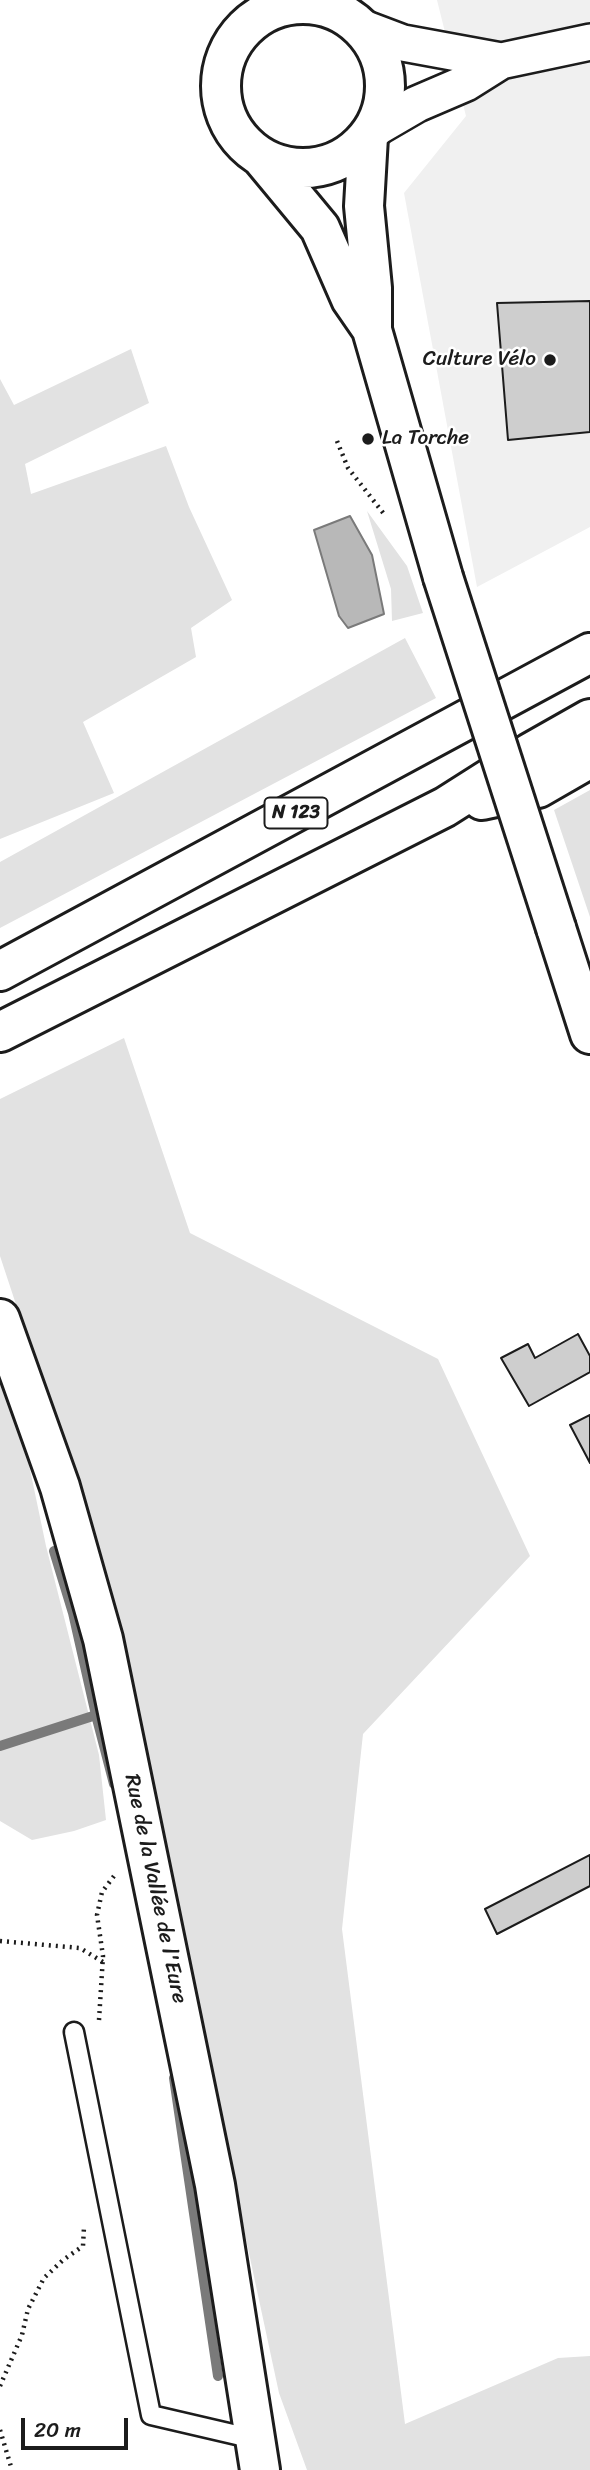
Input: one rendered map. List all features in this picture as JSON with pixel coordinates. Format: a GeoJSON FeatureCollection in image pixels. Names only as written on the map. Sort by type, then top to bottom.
{"type":"FeatureCollection","features":[{"type":"Feature","properties":{"kind":"street"},"geometry":{"type":"LineString","coordinates":[[347,14],[366,32],[380,56],[386,82],[383,109],[371,133],[354,152],[329,165],[301,169],[274,164],[262,158],[250,150],[232,129],[221,103],[221,76],[229,49],[250,15],[294,4],[321,5],[347,14],[403,43],[501,61]]}},
{"type":"Feature","properties":{"kind":"street"},"geometry":{"type":"LineString","coordinates":[[371,133],[417,104],[466,83],[501,61],[590,42]]}},
{"type":"Feature","properties":{"kind":"street"},"geometry":{"type":"LineString","coordinates":[[371,133],[364,206],[372,288],[372,330],[443,576],[590,1033]]}},
{"type":"Feature","properties":{"kind":"street"},"geometry":{"type":"LineString","coordinates":[[262,158],[320,228],[351,299],[372,330]]}},
{"type":"Feature","properties":{"kind":"street","name":"N 123"},"geometry":{"type":"LineString","coordinates":[[0,971],[590,653]]}},
{"type":"Feature","properties":{"kind":"street"},"geometry":{"type":"LineString","coordinates":[[0,1032],[446,807],[530,753],[590,719]]}},
{"type":"Feature","properties":{"kind":"street"},"geometry":{"type":"LineString","coordinates":[[446,807],[538,788],[590,758]]}},
{"type":"Feature","properties":{"kind":"street","name":"Rue de la Vallée de l'Eure"},"geometry":{"type":"LineString","coordinates":[[0,1319],[60,1487],[103,1639],[215,2185],[257,2454]]}},
{"type":"Feature","properties":{"kind":"lane"},"geometry":{"type":"LineString","coordinates":[[75,2032],[151,2415],[257,2454]]}},
{"type":"Feature","properties":{"kind":"path"},"geometry":{"type":"LineString","coordinates":[[0,1941],[80,1948],[103,1962]]}},
{"type":"Feature","properties":{"kind":"path"},"geometry":{"type":"LineString","coordinates":[[0,2430],[12,2470]]}},
{"type":"Feature","properties":{"kind":"shaded area"},"geometry":{"type":"Polygon","coordinates":[[[437,0],[590,0],[590,527],[477,587],[404,193],[466,116],[437,0]]]}},
{"type":"Feature","properties":{"kind":"shaded area"},"geometry":{"type":"Polygon","coordinates":[[[131,349],[149,403],[25,464],[31,494],[166,446],[189,507],[232,600],[191,628],[196,657],[83,722],[114,793],[0,839],[0,379],[14,405],[131,349]]]}},
{"type":"Feature","properties":{"kind":"shaded area"},"geometry":{"type":"Polygon","coordinates":[[[367,511],[407,566],[423,613],[392,621],[391,589],[367,511]]]}},
{"type":"Feature","properties":{"kind":"shaded area"},"geometry":{"type":"Polygon","coordinates":[[[350,516],[372,555],[384,614],[348,628],[339,616],[314,530],[350,516]]]}},
{"type":"Feature","properties":{"kind":"shaded area"},"geometry":{"type":"Polygon","coordinates":[[[405,638],[436,698],[0,928],[0,862],[405,638]]]}},
{"type":"Feature","properties":{"kind":"shaded area"},"geometry":{"type":"Polygon","coordinates":[[[590,790],[590,917],[554,810],[590,790]]]}},
{"type":"Feature","properties":{"kind":"shaded area"},"geometry":{"type":"Polygon","coordinates":[[[124,1038],[190,1233],[438,1359],[530,1556],[363,1734],[342,1929],[405,2424],[558,2358],[590,2356],[590,2470],[307,2470],[279,2393],[100,1559],[0,1256],[0,1099],[124,1038]]]}},
{"type":"Feature","properties":{"kind":"shaded area"},"geometry":{"type":"Polygon","coordinates":[[[0,1380],[23,1436],[46,1546],[99,1755],[106,1820],[74,1831],[32,1840],[0,1821],[0,1380]]]}},
{"type":"Feature","properties":{"kind":"building"},"geometry":{"type":"Polygon","coordinates":[[[590,301],[590,432],[508,440],[497,303],[590,301]]]}},
{"type":"Feature","properties":{"kind":"building"},"geometry":{"type":"Polygon","coordinates":[[[578,1334],[590,1356],[590,1372],[529,1406],[501,1358],[528,1344],[535,1358],[578,1334]]]}},
{"type":"Feature","properties":{"kind":"building"},"geometry":{"type":"Polygon","coordinates":[[[590,1415],[590,1463],[570,1425],[590,1415]]]}},
{"type":"Feature","properties":{"kind":"building"},"geometry":{"type":"Polygon","coordinates":[[[590,1855],[590,1886],[497,1934],[485,1909],[590,1855]]]}},
{"type":"Feature","properties":{"kind":"waterway"},"geometry":{"type":"LineString","coordinates":[[54,1551],[73,1613],[96,1715]]}},
{"type":"Feature","properties":{"kind":"waterway"},"geometry":{"type":"LineString","coordinates":[[0,1746],[96,1715],[114,1784]]}},
{"type":"Feature","properties":{"kind":"waterway"},"geometry":{"type":"LineString","coordinates":[[174,2078],[218,2376]]}},
{"type":"Feature","properties":{"kind":"place","name":"Culture Vélo"},"geometry":{"type":"Point","coordinates":[550,360]}},
{"type":"Feature","properties":{"kind":"place","name":"La Torche"},"geometry":{"type":"Point","coordinates":[368,439]}}]}
